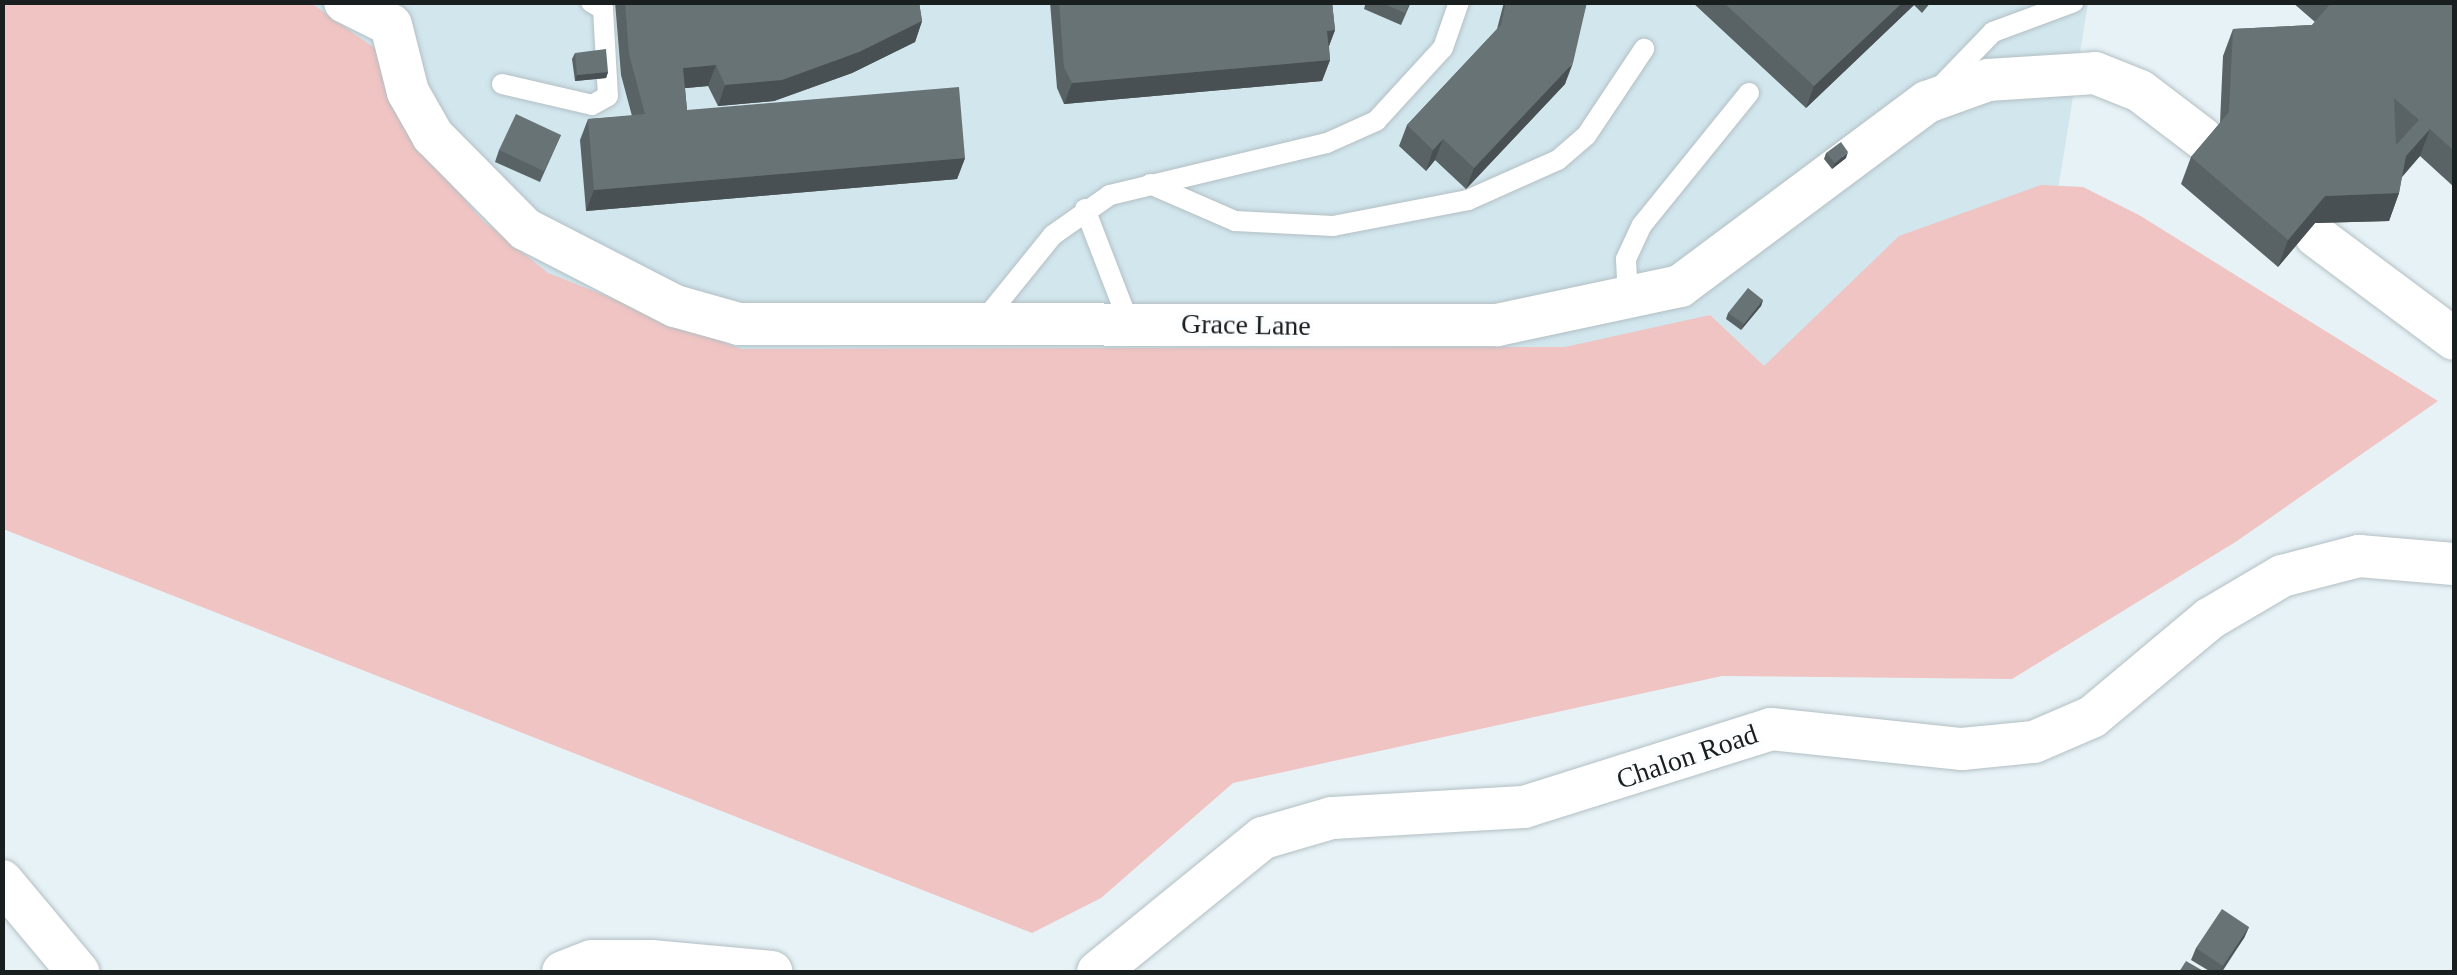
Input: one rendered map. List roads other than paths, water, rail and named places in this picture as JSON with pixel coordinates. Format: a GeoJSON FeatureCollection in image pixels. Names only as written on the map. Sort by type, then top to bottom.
{"type":"FeatureCollection","features":[{"type":"Feature","properties":{"kind":"street","name":"Grace Lane"},"geometry":{"type":"LineString","coordinates":[[345,2],[392,14],[408,92],[433,136],[525,229],[586,265],[738,324],[985,318],[1496,325],[1628,301],[1719,262],[1928,102],[1988,80],[2095,74],[2140,91],[2202,138]]}},
{"type":"Feature","properties":{"kind":"street"},"geometry":{"type":"LineString","coordinates":[[2316,236],[2454,339]]}},
{"type":"Feature","properties":{"kind":"street","name":"Chalon Road"},"geometry":{"type":"LineString","coordinates":[[1098,972],[1263,838],[1332,818],[1524,807],[1771,729],[1962,749],[2034,742],[2092,717],[2209,620],[2282,576],[2359,556],[2454,564]]}},
{"type":"Feature","properties":{"kind":"street"},"geometry":{"type":"LineString","coordinates":[[2,881],[78,972]]}},
{"type":"Feature","properties":{"kind":"street"},"geometry":{"type":"LineString","coordinates":[[563,972],[592,961],[651,960],[771,972]]}},
{"type":"Feature","properties":{"kind":"lane"},"geometry":{"type":"LineString","coordinates":[[502,84],[592,105],[608,96],[603,9],[591,2]]}},
{"type":"Feature","properties":{"kind":"lane"},"geometry":{"type":"LineString","coordinates":[[985,318],[1085,209],[1150,184],[1326,143],[1376,121],[1443,48],[1460,2]]}},
{"type":"Feature","properties":{"kind":"lane"},"geometry":{"type":"LineString","coordinates":[[1928,102],[1994,32],[2074,2]]}},
{"type":"Feature","properties":{"kind":"lane"},"geometry":{"type":"LineString","coordinates":[[1150,184],[1254,222],[1333,226],[1468,200],[1558,160],[1586,136],[1644,49]]}},
{"type":"Feature","properties":{"kind":"lane"},"geometry":{"type":"LineString","coordinates":[[1628,301],[1626,259],[1642,225],[1749,93]]}},
{"type":"Feature","properties":{"kind":"lane"},"geometry":{"type":"LineString","coordinates":[[1085,209],[1128,322]]}}]}
